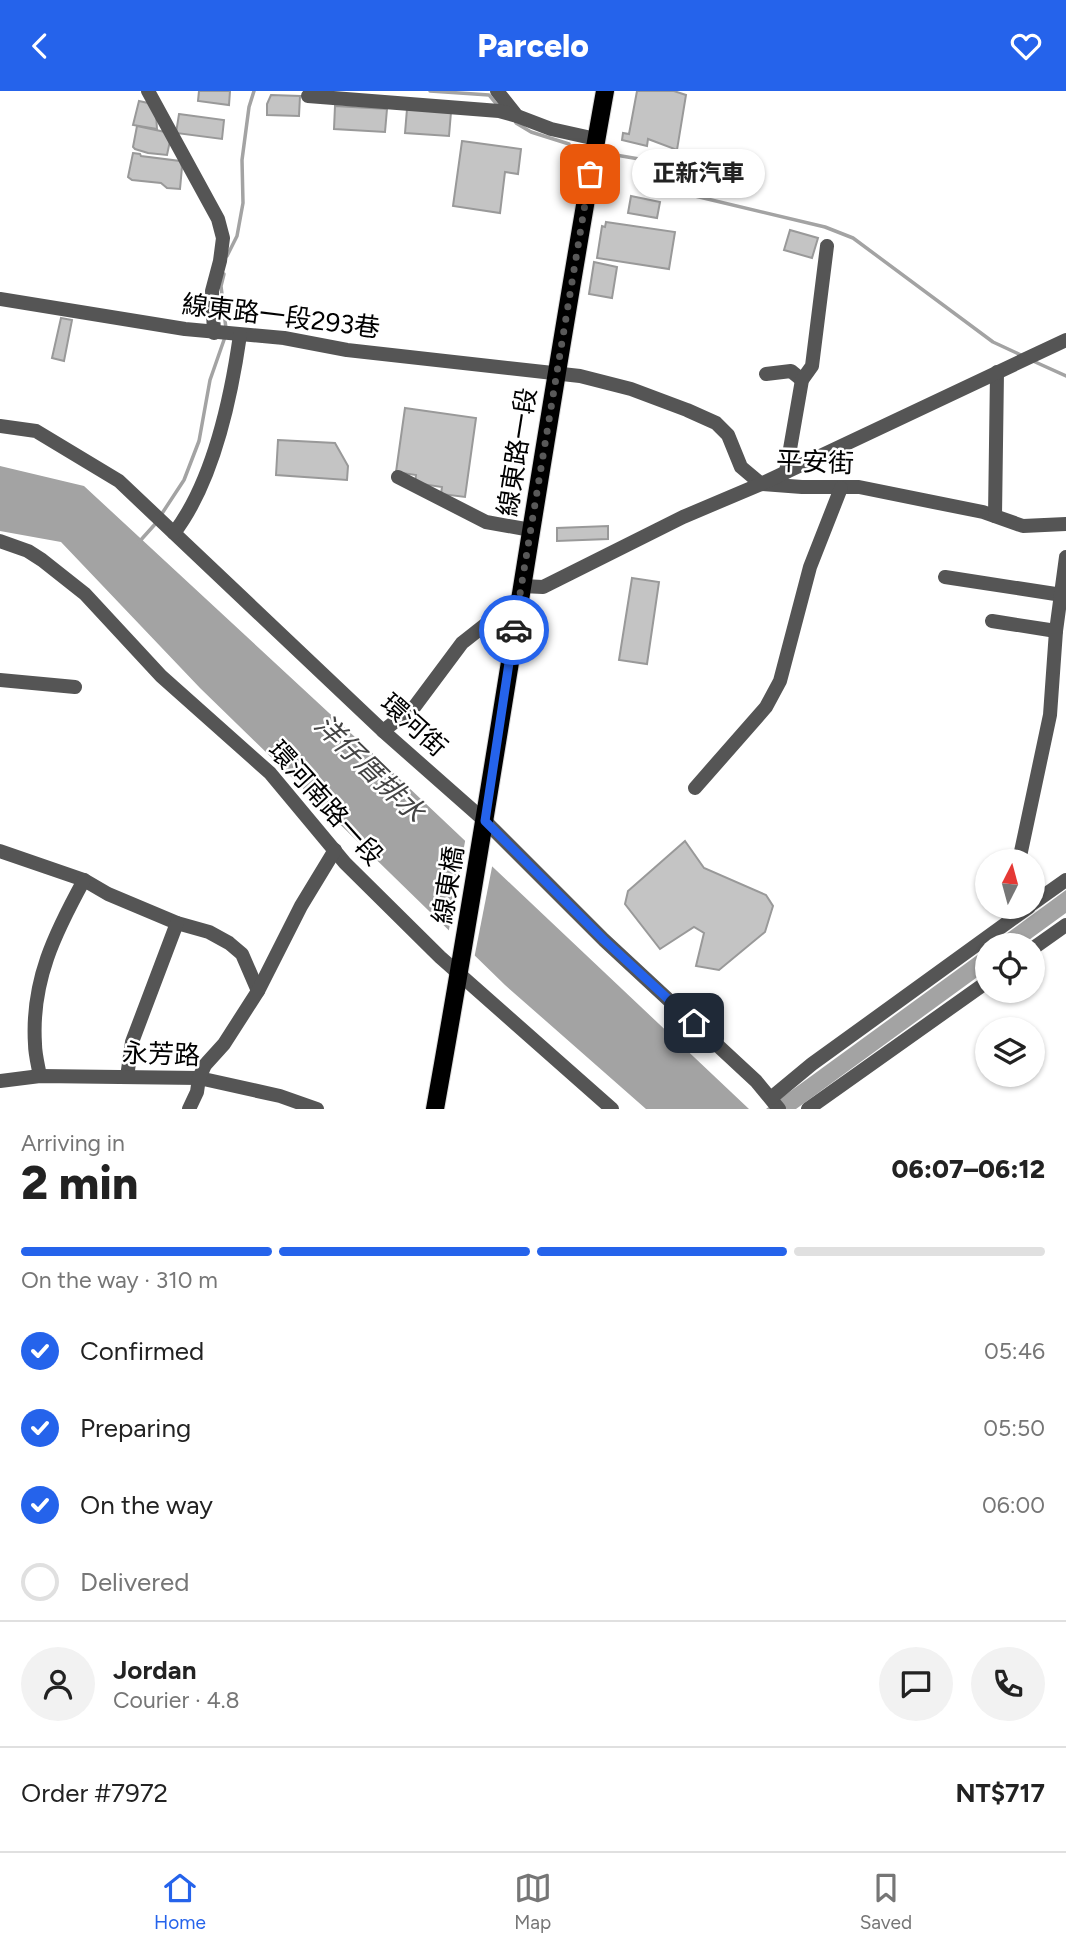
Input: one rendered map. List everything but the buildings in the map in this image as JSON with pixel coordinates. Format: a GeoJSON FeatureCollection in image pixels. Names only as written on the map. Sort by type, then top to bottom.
{"type":"FeatureCollection","features":[{"type":"Feature","properties":{"kind":"main road","name":"線東路一段"},"geometry":{"type":"LineString","coordinates":[[485,821],[520,592],[605,91]]}},
{"type":"Feature","properties":{"kind":"main road","name":"線東橋"},"geometry":{"type":"LineString","coordinates":[[460,975],[485,821]]}},
{"type":"Feature","properties":{"kind":"main road"},"geometry":{"type":"LineString","coordinates":[[435,1109],[460,975]]}},
{"type":"Feature","properties":{"kind":"street"},"geometry":{"type":"LineString","coordinates":[[148,91],[218,219],[223,238],[212,291],[218,333]]}},
{"type":"Feature","properties":{"kind":"street"},"geometry":{"type":"LineString","coordinates":[[497,91],[517,116]]}},
{"type":"Feature","properties":{"kind":"street"},"geometry":{"type":"LineString","coordinates":[[308,96],[499,111],[551,129],[596,139]]}},
{"type":"Feature","properties":{"kind":"street"},"geometry":{"type":"LineString","coordinates":[[786,472],[802,380],[812,366],[827,246]]}},
{"type":"Feature","properties":{"kind":"street","name":"線東路一段293巷"},"geometry":{"type":"LineString","coordinates":[[0,299],[218,333],[284,338],[347,350],[557,373]]}},
{"type":"Feature","properties":{"kind":"street"},"geometry":{"type":"LineString","coordinates":[[174,533],[189,515],[215,447],[228,404],[240,335]]}},
{"type":"Feature","properties":{"kind":"street"},"geometry":{"type":"LineString","coordinates":[[383,731],[415,706],[462,643],[520,592],[542,587],[683,517],[761,484],[1066,339]]}},
{"type":"Feature","properties":{"kind":"street"},"geometry":{"type":"LineString","coordinates":[[766,374],[791,371],[802,380]]}},
{"type":"Feature","properties":{"kind":"street"},"geometry":{"type":"LineString","coordinates":[[995,516],[997,372]]}},
{"type":"Feature","properties":{"kind":"street","name":"平安街"},"geometry":{"type":"LineString","coordinates":[[557,373],[631,389],[716,423],[728,435],[741,467],[761,484],[859,487],[983,512],[1023,526],[1066,524]]}},
{"type":"Feature","properties":{"kind":"street","name":"環河街"},"geometry":{"type":"LineString","coordinates":[[0,426],[36,431],[119,481],[383,731],[485,821],[604,940],[718,1045],[775,1104]]}},
{"type":"Feature","properties":{"kind":"street"},"geometry":{"type":"LineString","coordinates":[[398,477],[486,521],[531,530]]}},
{"type":"Feature","properties":{"kind":"street"},"geometry":{"type":"LineString","coordinates":[[695,788],[766,707],[780,681],[810,567],[841,488]]}},
{"type":"Feature","properties":{"kind":"street","name":"環河南路一段"},"geometry":{"type":"LineString","coordinates":[[0,541],[43,559],[85,594],[161,676],[270,773],[345,863],[460,975],[611,1109]]}},
{"type":"Feature","properties":{"kind":"street"},"geometry":{"type":"LineString","coordinates":[[1022,849],[1050,715],[1056,631],[1066,557]]}},
{"type":"Feature","properties":{"kind":"street"},"geometry":{"type":"LineString","coordinates":[[945,577],[1062,595]]}},
{"type":"Feature","properties":{"kind":"street"},"geometry":{"type":"LineString","coordinates":[[992,621],[1056,631]]}},
{"type":"Feature","properties":{"kind":"street"},"geometry":{"type":"LineString","coordinates":[[0,680],[75,687]]}},
{"type":"Feature","properties":{"kind":"street"},"geometry":{"type":"LineString","coordinates":[[189,1109],[205,1065],[224,1044],[258,991],[301,906],[335,850]]}},
{"type":"Feature","properties":{"kind":"street"},"geometry":{"type":"LineString","coordinates":[[0,851],[84,880],[108,894],[177,923],[209,932],[242,954],[258,991]]}},
{"type":"Feature","properties":{"kind":"street"},"geometry":{"type":"LineString","coordinates":[[40,1076],[35,1044],[44,962],[84,880]]}},
{"type":"Feature","properties":{"kind":"street"},"geometry":{"type":"LineString","coordinates":[[1045,895],[1066,880]]}},
{"type":"Feature","properties":{"kind":"street"},"geometry":{"type":"LineString","coordinates":[[775,1104],[812,1064],[1003,919]]}},
{"type":"Feature","properties":{"kind":"street"},"geometry":{"type":"LineString","coordinates":[[127,1077],[132,1042],[177,923]]}},
{"type":"Feature","properties":{"kind":"street"},"geometry":{"type":"LineString","coordinates":[[1045,940],[1066,925]]}},
{"type":"Feature","properties":{"kind":"street"},"geometry":{"type":"LineString","coordinates":[[808,1109],[975,991]]}},
{"type":"Feature","properties":{"kind":"street","name":"永芳路"},"geometry":{"type":"LineString","coordinates":[[0,1081],[40,1076],[199,1078],[280,1096],[317,1109]]}},
{"type":"Feature","properties":{"kind":"water","name":"洋仔厝排水"},"geometry":{"type":"Polygon","coordinates":[[[0,466],[84,486],[369,750],[749,1109],[646,1109],[505,985],[200,688],[61,542],[0,531],[0,466]]]}},
{"type":"Feature","properties":{"kind":"water"},"geometry":{"type":"Polygon","coordinates":[[[1066,890],[1066,913],[1038,933],[1007,933],[1026,919],[1045,919],[1045,905],[1066,890]]]}},
{"type":"Feature","properties":{"kind":"water"},"geometry":{"type":"Polygon","coordinates":[[[975,957],[975,979],[796,1109],[766,1109],[975,957]]]}},
{"type":"Feature","properties":{"kind":"pier"},"geometry":{"type":"Polygon","coordinates":[[[466,836],[493,862],[474,959],[448,935],[466,836]]]}},
{"type":"Feature","properties":{"kind":"waterway"},"geometry":{"type":"LineString","coordinates":[[227,256],[237,236],[243,203],[242,160],[249,107],[254,91]]}},
{"type":"Feature","properties":{"kind":"waterway"},"geometry":{"type":"LineString","coordinates":[[430,91],[489,95],[498,106]]}},
{"type":"Feature","properties":{"kind":"waterway"},"geometry":{"type":"LineString","coordinates":[[516,123],[531,132],[569,144]]}},
{"type":"Feature","properties":{"kind":"waterway"},"geometry":{"type":"LineString","coordinates":[[604,153],[645,160],[651,165],[662,187],[825,227],[853,238],[993,342],[1023,356]]}},
{"type":"Feature","properties":{"kind":"waterway"},"geometry":{"type":"LineString","coordinates":[[224,274],[221,286],[226,329]]}},
{"type":"Feature","properties":{"kind":"waterway"},"geometry":{"type":"LineString","coordinates":[[161,515],[184,480],[199,441],[210,380],[225,337]]}},
{"type":"Feature","properties":{"kind":"waterway"},"geometry":{"type":"LineString","coordinates":[[1033,361],[1066,376]]}},
{"type":"Feature","properties":{"kind":"waterway"},"geometry":{"type":"LineString","coordinates":[[139,542],[157,522]]}},
{"type":"Feature","properties":{"kind":"way so far"},"geometry":{"type":"LineString","coordinates":[[514,630],[590,174]]}},
{"type":"Feature","properties":{"kind":"place","name":"正新汽車"},"geometry":{"type":"Point","coordinates":[590,174]}},
{"type":"Feature","properties":{"kind":"route"},"geometry":{"type":"LineString","coordinates":[[514,630],[485,821],[604,940],[694,1023]]}}]}
